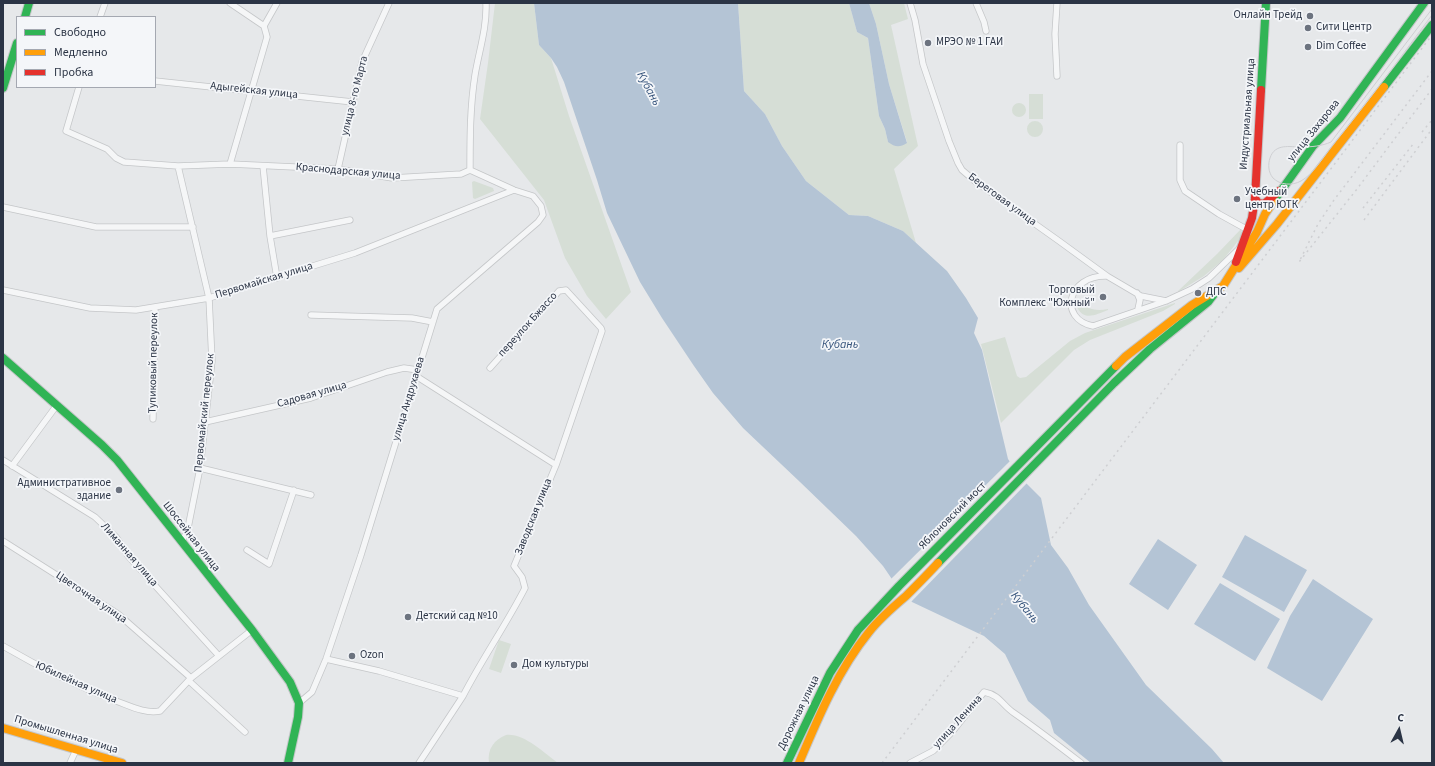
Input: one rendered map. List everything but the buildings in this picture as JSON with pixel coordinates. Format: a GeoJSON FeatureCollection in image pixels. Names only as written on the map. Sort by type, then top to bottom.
{"type":"FeatureCollection","features":[{"type":"Feature","properties":{"kind":"main road"},"geometry":{"type":"LineString","coordinates":[[25,16],[29,3]]}},
{"type":"Feature","properties":{"kind":"main road","name":"Индустриальная улица"},"geometry":{"type":"LineString","coordinates":[[1230,278],[1252,218],[1255,198],[1266,3]]}},
{"type":"Feature","properties":{"kind":"main road","name":"улица Захарова"},"geometry":{"type":"LineString","coordinates":[[1230,278],[1257,232],[1265,214],[1313,146],[1340,118],[1424,3]]}},
{"type":"Feature","properties":{"kind":"main road","name":"улица Захарова"},"geometry":{"type":"LineString","coordinates":[[1106,391],[1150,349],[1208,302],[1246,261],[1330,158],[1432,25]]}},
{"type":"Feature","properties":{"kind":"main road"},"geometry":{"type":"LineString","coordinates":[[3,88],[16,49]]}},
{"type":"Feature","properties":{"kind":"main road"},"geometry":{"type":"LineString","coordinates":[[1255,198],[1258,203],[1264,204],[1282,190]]}},
{"type":"Feature","properties":{"kind":"main road"},"geometry":{"type":"LineString","coordinates":[[1265,214],[1269,222],[1272,224],[1277,224]]}},
{"type":"Feature","properties":{"kind":"main road"},"geometry":{"type":"LineString","coordinates":[[1252,218],[1253,226],[1257,232],[1264,235],[1268,234]]}},
{"type":"Feature","properties":{"kind":"main road","name":"улица Захарова"},"geometry":{"type":"LineString","coordinates":[[1100,383],[1125,357],[1192,305],[1204,297],[1215,293]]}},
{"type":"Feature","properties":{"kind":"main road","name":"Шоссейная улица"},"geometry":{"type":"LineString","coordinates":[[3,358],[117,460],[252,630],[287,677],[298,703],[298,717],[288,763]]}},
{"type":"Feature","properties":{"kind":"main road","name":"Яблоновский мост"},"geometry":{"type":"LineString","coordinates":[[830,673],[858,630],[899,586],[1100,383]]}},
{"type":"Feature","properties":{"kind":"main road","name":"Яблоновский мост"},"geometry":{"type":"LineString","coordinates":[[839,678],[865,637],[886,613],[908,594],[1106,391]]}},
{"type":"Feature","properties":{"kind":"main road","name":"Дорожная улица"},"geometry":{"type":"LineString","coordinates":[[787,763],[830,673]]}},
{"type":"Feature","properties":{"kind":"main road","name":"Дорожная улица"},"geometry":{"type":"LineString","coordinates":[[799,763],[816,723],[839,678]]}},
{"type":"Feature","properties":{"kind":"main road","name":"Промышленная улица"},"geometry":{"type":"LineString","coordinates":[[3,728],[122,763]]}},
{"type":"Feature","properties":{"kind":"street"},"geometry":{"type":"LineString","coordinates":[[100,16],[105,3]]}},
{"type":"Feature","properties":{"kind":"street"},"geometry":{"type":"LineString","coordinates":[[230,3],[264,26],[267,37],[230,164]]}},
{"type":"Feature","properties":{"kind":"street"},"geometry":{"type":"LineString","coordinates":[[264,26],[278,3]]}},
{"type":"Feature","properties":{"kind":"street","name":"улица 8-го Марта"},"geometry":{"type":"LineString","coordinates":[[338,169],[362,62],[388,3]]}},
{"type":"Feature","properties":{"kind":"street"},"geometry":{"type":"LineString","coordinates":[[470,170],[470,110],[475,74],[486,20],[486,3]]}},
{"type":"Feature","properties":{"kind":"street","name":"Береговая улица"},"geometry":{"type":"LineString","coordinates":[[910,3],[915,20],[923,64],[949,141],[962,170],[976,182],[1107,276],[1148,298],[1166,300]]}},
{"type":"Feature","properties":{"kind":"street"},"geometry":{"type":"LineString","coordinates":[[976,3],[984,22],[986,32]]}},
{"type":"Feature","properties":{"kind":"street"},"geometry":{"type":"LineString","coordinates":[[1057,3],[1055,34],[1057,76]]}},
{"type":"Feature","properties":{"kind":"street","name":"Адыгейская улица"},"geometry":{"type":"LineString","coordinates":[[156,81],[252,90],[352,102]]}},
{"type":"Feature","properties":{"kind":"street","name":"Краснодарская улица"},"geometry":{"type":"LineString","coordinates":[[79,88],[66,130],[107,149],[116,158],[124,162],[178,166],[230,164],[338,169],[392,178],[461,174],[470,170]]}},
{"type":"Feature","properties":{"kind":"street"},"geometry":{"type":"LineString","coordinates":[[1180,145],[1180,180],[1185,191],[1219,214],[1248,230]]}},
{"type":"Feature","properties":{"kind":"street","name":"Первомайский переулок"},"geometry":{"type":"LineString","coordinates":[[178,166],[209,298],[212,361],[200,468],[189,528],[181,541]]}},
{"type":"Feature","properties":{"kind":"street"},"geometry":{"type":"LineString","coordinates":[[263,166],[276,278]]}},
{"type":"Feature","properties":{"kind":"street","name":"улица Андрухаева"},"geometry":{"type":"LineString","coordinates":[[298,703],[312,692],[326,659],[361,555],[437,309],[538,222],[544,215],[541,206],[533,196],[514,190],[470,170]]}},
{"type":"Feature","properties":{"kind":"street","name":"Первомайская улица"},"geometry":{"type":"LineString","coordinates":[[3,290],[90,308],[136,310],[209,298],[355,253],[514,190]]}},
{"type":"Feature","properties":{"kind":"street"},"geometry":{"type":"LineString","coordinates":[[3,207],[96,227],[193,227]]}},
{"type":"Feature","properties":{"kind":"street"},"geometry":{"type":"LineString","coordinates":[[270,236],[350,220]]}},
{"type":"Feature","properties":{"kind":"street"},"geometry":{"type":"LineString","coordinates":[[1107,276],[1092,277],[1084,280],[1075,290],[1072,308],[1080,321],[1093,326],[1166,300],[1192,289],[1209,278],[1240,248]]}},
{"type":"Feature","properties":{"kind":"street","name":"переулок Бжассо"},"geometry":{"type":"LineString","coordinates":[[490,368],[559,291],[566,290],[601,328]]}},
{"type":"Feature","properties":{"kind":"street"},"geometry":{"type":"LineString","coordinates":[[1137,293],[1140,300],[1138,309]]}},
{"type":"Feature","properties":{"kind":"street","name":"Тупиковый переулок"},"geometry":{"type":"LineString","coordinates":[[153,419],[155,307]]}},
{"type":"Feature","properties":{"kind":"street"},"geometry":{"type":"LineString","coordinates":[[311,316],[412,318],[433,322]]}},
{"type":"Feature","properties":{"kind":"street","name":"Заводская улица"},"geometry":{"type":"LineString","coordinates":[[418,763],[463,696],[475,671],[514,610],[525,588],[522,577],[514,566],[556,465],[602,331],[601,328]]}},
{"type":"Feature","properties":{"kind":"street","name":"Садовая улица"},"geometry":{"type":"LineString","coordinates":[[205,422],[311,398],[404,368],[418,370]]}},
{"type":"Feature","properties":{"kind":"street"},"geometry":{"type":"LineString","coordinates":[[416,376],[556,465]]}},
{"type":"Feature","properties":{"kind":"street"},"geometry":{"type":"LineString","coordinates":[[12,466],[57,405]]}},
{"type":"Feature","properties":{"kind":"street","name":"Лиманная улица"},"geometry":{"type":"LineString","coordinates":[[3,460],[95,517],[116,537],[129,557],[219,656]]}},
{"type":"Feature","properties":{"kind":"street"},"geometry":{"type":"LineString","coordinates":[[200,468],[311,495]]}},
{"type":"Feature","properties":{"kind":"street"},"geometry":{"type":"LineString","coordinates":[[247,550],[269,564],[294,490]]}},
{"type":"Feature","properties":{"kind":"street","name":"Цветочная улица"},"geometry":{"type":"LineString","coordinates":[[3,541],[118,614],[190,679],[245,732]]}},
{"type":"Feature","properties":{"kind":"street"},"geometry":{"type":"LineString","coordinates":[[190,679],[252,630]]}},
{"type":"Feature","properties":{"kind":"street","name":"Юбилейная улица"},"geometry":{"type":"LineString","coordinates":[[3,646],[36,665],[92,692],[137,709],[153,712],[160,711],[190,679]]}},
{"type":"Feature","properties":{"kind":"street"},"geometry":{"type":"LineString","coordinates":[[326,659],[379,671],[463,696]]}},
{"type":"Feature","properties":{"kind":"street","name":"улица Ленина"},"geometry":{"type":"LineString","coordinates":[[910,763],[933,751],[952,732],[984,692],[993,694],[1013,713],[1025,720],[1074,761]]}},
{"type":"Feature","properties":{"kind":"street"},"geometry":{"type":"LineString","coordinates":[[70,763],[76,750]]}},
{"type":"Feature","properties":{"kind":"street"},"geometry":{"type":"LineString","coordinates":[[1074,761],[1081,763]]}},
{"type":"Feature","properties":{"kind":"shaded area"},"geometry":{"type":"Polygon","coordinates":[[[495,3],[534,3],[539,45],[551,58],[569,116],[631,292],[606,319],[587,296],[565,258],[544,200],[480,119],[495,3]]]}},
{"type":"Feature","properties":{"kind":"shaded area"},"geometry":{"type":"Polygon","coordinates":[[[738,3],[849,3],[857,32],[868,38],[879,116],[885,129],[888,142],[907,142],[889,84],[876,24],[869,3],[904,3],[908,19],[891,25],[918,146],[894,169],[916,243],[903,231],[868,216],[849,215],[806,181],[782,146],[765,114],[744,91],[738,3]]]}},
{"type":"Feature","properties":{"kind":"shaded area"},"geometry":{"type":"Polygon","coordinates":[[[1029,94],[1043,94],[1043,119],[1029,119],[1029,94]]]}},
{"type":"Feature","properties":{"kind":"shaded area"},"geometry":{"type":"Polygon","coordinates":[[[1016,103],[1022,103],[1026,107],[1026,113],[1022,117],[1016,117],[1012,113],[1012,107],[1016,103]]]}},
{"type":"Feature","properties":{"kind":"shaded area"},"geometry":{"type":"Polygon","coordinates":[[[1035,121],[1042,126],[1043,129],[1038,136],[1035,137],[1028,132],[1027,129],[1032,122],[1035,121]]]}},
{"type":"Feature","properties":{"kind":"shaded area"},"geometry":{"type":"Polygon","coordinates":[[[474,181],[493,188],[494,191],[475,199],[473,198],[472,182],[474,181]]]}},
{"type":"Feature","properties":{"kind":"shaded area"},"geometry":{"type":"Polygon","coordinates":[[[1241,229],[1242,236],[1223,260],[1204,276],[1178,292],[1217,254],[1241,229]]]}},
{"type":"Feature","properties":{"kind":"shaded area"},"geometry":{"type":"Polygon","coordinates":[[[1081,303],[1093,309],[1108,310],[1090,316],[1082,314],[1076,305],[1081,303]]]}},
{"type":"Feature","properties":{"kind":"shaded area"},"geometry":{"type":"Polygon","coordinates":[[[1175,303],[1163,311],[1090,340],[1074,350],[1001,423],[981,344],[1005,337],[1017,376],[1020,378],[1026,377],[1070,341],[1085,333],[1175,303]]]}},
{"type":"Feature","properties":{"kind":"shaded area"},"geometry":{"type":"Polygon","coordinates":[[[499,640],[511,644],[501,673],[489,669],[499,640]]]}},
{"type":"Feature","properties":{"kind":"shaded area"},"geometry":{"type":"Polygon","coordinates":[[[506,735],[513,735],[527,740],[558,763],[489,763],[490,749],[495,742],[506,735]]]}},
{"type":"Feature","properties":{"kind":"water","name":"Кубань"},"geometry":{"type":"Polygon","coordinates":[[[534,3],[738,3],[744,91],[765,114],[782,146],[806,181],[849,215],[868,216],[903,231],[947,271],[978,318],[974,333],[982,350],[1008,459],[1022,479],[1041,498],[1051,545],[1068,568],[1089,605],[1146,685],[1212,749],[1224,763],[1091,763],[1054,733],[1050,720],[1028,701],[1005,654],[984,636],[912,602],[898,588],[883,566],[856,536],[743,428],[713,393],[662,318],[640,282],[607,213],[564,82],[551,58],[539,45],[534,3]]]}},
{"type":"Feature","properties":{"kind":"water"},"geometry":{"type":"Polygon","coordinates":[[[849,3],[869,3],[876,24],[889,84],[907,143],[902,146],[895,146],[888,142],[885,129],[879,116],[868,38],[857,32],[849,3]]]}},
{"type":"Feature","properties":{"kind":"water"},"geometry":{"type":"Polygon","coordinates":[[[1245,535],[1307,570],[1284,612],[1222,577],[1245,535]]]}},
{"type":"Feature","properties":{"kind":"water"},"geometry":{"type":"Polygon","coordinates":[[[1158,539],[1197,565],[1168,610],[1129,584],[1158,539]]]}},
{"type":"Feature","properties":{"kind":"water"},"geometry":{"type":"Polygon","coordinates":[[[1313,579],[1373,619],[1322,701],[1267,668],[1290,616],[1313,579]]]}},
{"type":"Feature","properties":{"kind":"water"},"geometry":{"type":"Polygon","coordinates":[[[1220,583],[1280,619],[1255,661],[1194,624],[1220,583]]]}},
{"type":"Feature","properties":{"kind":"pier"},"geometry":{"type":"Polygon","coordinates":[[[1011,460],[1028,482],[910,603],[890,580],[1011,460]]]}},
{"type":"Feature","properties":{"kind":"tram line"},"geometry":{"type":"LineString","coordinates":[[1432,9],[1331,142],[1317,146],[1283,147],[1272,153],[1269,163],[1269,171],[1273,178],[1279,182],[1290,184],[1298,183],[1309,175],[1370,98],[1432,15]]}},
{"type":"Feature","properties":{"kind":"railway"},"geometry":{"type":"LineString","coordinates":[[882,763],[1432,35]]}},
{"type":"Feature","properties":{"kind":"railway"},"geometry":{"type":"LineString","coordinates":[[1432,71],[1334,200],[1318,224],[1299,262],[1357,189],[1432,89]]}},
{"type":"Feature","properties":{"kind":"railway"},"geometry":{"type":"LineString","coordinates":[[1422,132],[1432,120]]}},
{"type":"Feature","properties":{"kind":"railway"},"geometry":{"type":"LineString","coordinates":[[1364,220],[1432,129]]}},
{"type":"Feature","properties":{"kind":"railway"},"geometry":{"type":"LineString","coordinates":[[1363,208],[1414,143]]}},
{"type":"Feature","properties":{"kind":"traffic: fast"},"geometry":{"type":"LineString","coordinates":[[25,16],[29,3]]}},
{"type":"Feature","properties":{"kind":"traffic: fast"},"geometry":{"type":"LineString","coordinates":[[1261,90],[1266,3]]}},
{"type":"Feature","properties":{"kind":"traffic: fast"},"geometry":{"type":"LineString","coordinates":[[1273,202],[1313,146],[1340,118],[1424,3]]}},
{"type":"Feature","properties":{"kind":"traffic: fast"},"geometry":{"type":"LineString","coordinates":[[1384,87],[1432,25]]}},
{"type":"Feature","properties":{"kind":"traffic: fast"},"geometry":{"type":"LineString","coordinates":[[3,88],[16,46]]}},
{"type":"Feature","properties":{"kind":"traffic: fast"},"geometry":{"type":"LineString","coordinates":[[938,563],[1114,383],[1150,349],[1208,302],[1214,294]]}},
{"type":"Feature","properties":{"kind":"traffic: fast"},"geometry":{"type":"LineString","coordinates":[[3,358],[117,460],[252,630],[290,682],[299,703],[298,717],[288,763]]}},
{"type":"Feature","properties":{"kind":"traffic: fast"},"geometry":{"type":"LineString","coordinates":[[787,763],[830,673],[858,630],[899,586],[1116,366]]}},
{"type":"Feature","properties":{"kind":"traffic: slow"},"geometry":{"type":"LineString","coordinates":[[1239,268],[1277,224],[1384,87]]}},
{"type":"Feature","properties":{"kind":"traffic: slow"},"geometry":{"type":"LineString","coordinates":[[1116,366],[1125,357],[1192,305],[1223,286],[1257,232],[1265,214],[1273,202]]}},
{"type":"Feature","properties":{"kind":"traffic: slow"},"geometry":{"type":"LineString","coordinates":[[799,763],[838,678],[858,647],[878,622],[938,563]]}},
{"type":"Feature","properties":{"kind":"traffic: slow"},"geometry":{"type":"LineString","coordinates":[[3,728],[122,763]]}},
{"type":"Feature","properties":{"kind":"traffic: jam"},"geometry":{"type":"LineString","coordinates":[[1236,262],[1252,218],[1255,198],[1261,90]]}},
{"type":"Feature","properties":{"kind":"traffic: jam"},"geometry":{"type":"LineString","coordinates":[[1255,198],[1258,203],[1264,204],[1279,191]]}},
{"type":"Feature","properties":{"kind":"place","name":"Онлайн Трейд"},"geometry":{"type":"Point","coordinates":[1310,16]}},
{"type":"Feature","properties":{"kind":"place","name":"Сити Центр"},"geometry":{"type":"Point","coordinates":[1308,28]}},
{"type":"Feature","properties":{"kind":"place","name":"МРЭО № 1 ГАИ"},"geometry":{"type":"Point","coordinates":[928,43]}},
{"type":"Feature","properties":{"kind":"place","name":"Dim Coffee"},"geometry":{"type":"Point","coordinates":[1308,47]}},
{"type":"Feature","properties":{"kind":"place","name":"Учебный центр ЮТК"},"geometry":{"type":"Point","coordinates":[1237,199]}},
{"type":"Feature","properties":{"kind":"place","name":"ДПС"},"geometry":{"type":"Point","coordinates":[1198,293]}},
{"type":"Feature","properties":{"kind":"place","name":"Торговый Комплекс \"Южный\""},"geometry":{"type":"Point","coordinates":[1103,297]}},
{"type":"Feature","properties":{"kind":"place","name":"Административное здание"},"geometry":{"type":"Point","coordinates":[119,490]}},
{"type":"Feature","properties":{"kind":"place","name":"Детский сад №10"},"geometry":{"type":"Point","coordinates":[408,617]}},
{"type":"Feature","properties":{"kind":"place","name":"Ozon"},"geometry":{"type":"Point","coordinates":[352,656]}},
{"type":"Feature","properties":{"kind":"place","name":"Дом культуры"},"geometry":{"type":"Point","coordinates":[514,665]}}]}
